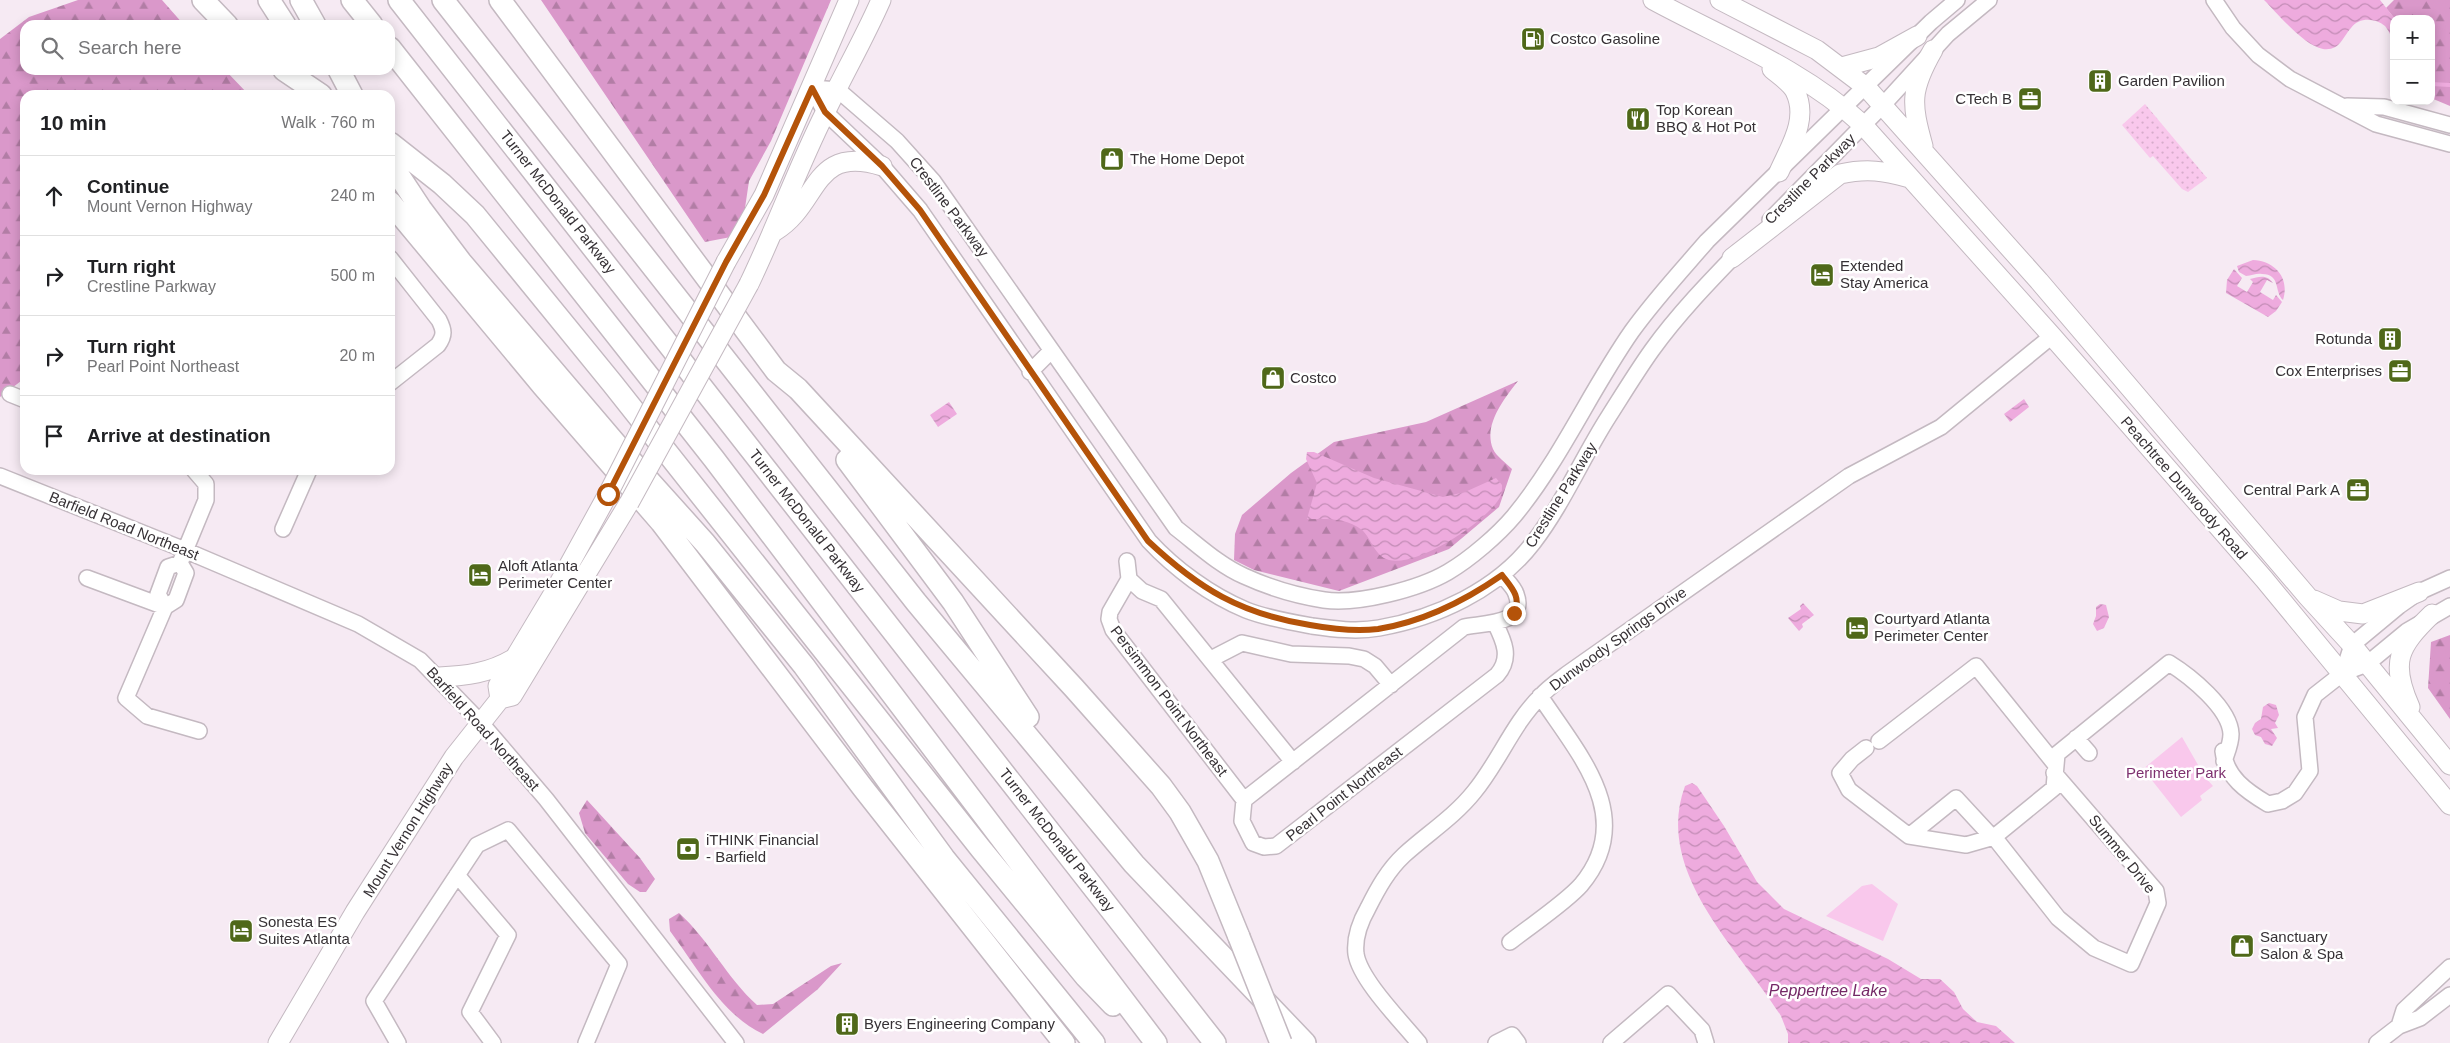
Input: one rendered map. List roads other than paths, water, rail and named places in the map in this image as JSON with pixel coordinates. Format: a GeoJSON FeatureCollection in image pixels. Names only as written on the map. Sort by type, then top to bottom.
{"type":"FeatureCollection","features":[{"type":"Feature","properties":{"kind":"highway"},"geometry":{"type":"LineString","coordinates":[[203,0],[222,20]]}},
{"type":"Feature","properties":{"kind":"highway"},"geometry":{"type":"LineString","coordinates":[[269,0],[282,20]]}},
{"type":"Feature","properties":{"kind":"highway"},"geometry":{"type":"LineString","coordinates":[[302,0],[312,20]]}},
{"type":"Feature","properties":{"kind":"highway"},"geometry":{"type":"LineString","coordinates":[[352,0],[368,20]]}},
{"type":"Feature","properties":{"kind":"highway","name":"Turner McDonald Parkway"},"geometry":{"type":"LineString","coordinates":[[399,0],[1215,1043]]}},
{"type":"Feature","properties":{"kind":"highway"},"geometry":{"type":"LineString","coordinates":[[443,0],[845,514],[1076,794],[1163,897],[1305,1043]]}},
{"type":"Feature","properties":{"kind":"highway"},"geometry":{"type":"LineString","coordinates":[[500,0],[776,371],[860,478],[953,602],[1062,769],[1076,794]]}},
{"type":"Feature","properties":{"kind":"highway"},"geometry":{"type":"LineString","coordinates":[[395,54],[714,459],[1156,1043]]}},
{"type":"Feature","properties":{"kind":"highway"},"geometry":{"type":"LineString","coordinates":[[291,75],[314,90]]}},
{"type":"Feature","properties":{"kind":"highway"},"geometry":{"type":"LineString","coordinates":[[311,75],[318,90]]}},
{"type":"Feature","properties":{"kind":"highway"},"geometry":{"type":"LineString","coordinates":[[342,75],[349,90]]}},
{"type":"Feature","properties":{"kind":"highway"},"geometry":{"type":"LineString","coordinates":[[395,147],[428,173],[475,215],[612,383],[820,648],[1086,977],[1151,1043]]}},
{"type":"Feature","properties":{"kind":"highway"},"geometry":{"type":"LineString","coordinates":[[395,170],[421,209],[461,262],[616,444],[705,543],[804,666],[944,858],[1094,1043]]}},
{"type":"Feature","properties":{"kind":"highway"},"geometry":{"type":"LineString","coordinates":[[395,208],[518,356],[661,522],[863,788],[1064,1043]]}},
{"type":"Feature","properties":{"kind":"highway"},"geometry":{"type":"LineString","coordinates":[[776,371],[798,389],[1074,688],[1161,786],[1196,838],[1219,886],[1280,1043]]}},
{"type":"Feature","properties":{"kind":"highway"},"geometry":{"type":"LineString","coordinates":[[820,648],[944,858]]}},
{"type":"Feature","properties":{"kind":"main road","name":"Mount Vernon Highway"},"geometry":{"type":"LineString","coordinates":[[500,699],[498,686],[552,596],[608,494],[726,262],[764,195],[849,0]]}},
{"type":"Feature","properties":{"kind":"main road"},"geometry":{"type":"LineString","coordinates":[[774,231],[825,112],[838,90],[881,0]]}},
{"type":"Feature","properties":{"kind":"main road","name":"Peachtree Dunwoody Road"},"geometry":{"type":"LineString","coordinates":[[1653,0],[1800,77],[1845,108],[1864,125],[2052,336],[2343,673],[2450,805]]}},
{"type":"Feature","properties":{"kind":"main road","name":"Peachtree Dunwoody Road"},"geometry":{"type":"LineString","coordinates":[[1720,0],[1816,50],[1866,86],[2039,281],[2308,598],[2352,645],[2450,765]]}},
{"type":"Feature","properties":{"kind":"main road"},"geometry":{"type":"LineString","coordinates":[[1842,67],[1879,57],[1917,36]]}},
{"type":"Feature","properties":{"kind":"main road"},"geometry":{"type":"LineString","coordinates":[[1925,152],[1915,116],[1914,94],[1921,71],[1933,50]]}},
{"type":"Feature","properties":{"kind":"main road"},"geometry":{"type":"LineString","coordinates":[[1757,54],[1794,90],[1800,110],[1797,132],[1779,172]]}},
{"type":"Feature","properties":{"kind":"main road"},"geometry":{"type":"LineString","coordinates":[[774,231],[787,224],[797,213],[815,183],[831,168],[845,162],[856,161],[882,166]]}},
{"type":"Feature","properties":{"kind":"main road"},"geometry":{"type":"LineString","coordinates":[[1732,258],[1840,174],[1860,170],[1879,170],[1910,178]]}},
{"type":"Feature","properties":{"kind":"main road","name":"Mount Vernon Highway"},"geometry":{"type":"LineString","coordinates":[[278,1043],[355,912],[454,757],[500,699],[512,696],[629,503],[749,284],[774,231]]}},
{"type":"Feature","properties":{"kind":"main road"},"geometry":{"type":"LineString","coordinates":[[2308,598],[2339,610],[2363,614],[2419,592]]}},
{"type":"Feature","properties":{"kind":"main road"},"geometry":{"type":"LineString","coordinates":[[2419,726],[2402,690],[2400,660],[2404,644],[2432,614]]}},
{"type":"Feature","properties":{"kind":"main road"},"geometry":{"type":"LineString","coordinates":[[438,677],[481,673],[496,669],[513,660]]}},
{"type":"Feature","properties":{"kind":"street","name":"Crestline Parkway"},"geometry":{"type":"LineString","coordinates":[[838,90],[897,141],[933,181],[1176,528],[1209,554],[1244,576],[1325,600],[1358,599],[1395,592],[1448,572],[1497,534],[1514,517],[1542,478],[1632,331],[1674,279],[1707,241],[1956,0]]}},
{"type":"Feature","properties":{"kind":"street","name":"Crestline Parkway"},"geometry":{"type":"LineString","coordinates":[[812,88],[825,112],[882,166],[920,210],[1148,541],[1163,557],[1204,587],[1245,610],[1285,621],[1338,630],[1378,628],[1420,617],[1472,595],[1502,575],[1518,561],[1533,543],[1566,493],[1606,421],[1650,353],[1695,296],[1864,125],[1933,50],[1989,0]]}},
{"type":"Feature","properties":{"kind":"street"},"geometry":{"type":"LineString","coordinates":[[2214,0],[2233,28],[2273,68],[2315,93],[2376,124],[2450,144]]}},
{"type":"Feature","properties":{"kind":"street"},"geometry":{"type":"LineString","coordinates":[[812,88],[838,90]]}},
{"type":"Feature","properties":{"kind":"street"},"geometry":{"type":"LineString","coordinates":[[2342,106],[2384,107],[2450,125]]}},
{"type":"Feature","properties":{"kind":"street"},"geometry":{"type":"LineString","coordinates":[[395,264],[439,320],[444,330],[443,338],[438,345],[395,379]]}},
{"type":"Feature","properties":{"kind":"street"},"geometry":{"type":"LineString","coordinates":[[1674,279],[1695,296]]}},
{"type":"Feature","properties":{"kind":"street","name":"Dunwoody Springs Drive"},"geometry":{"type":"LineString","coordinates":[[1419,1043],[1364,976],[1356,955],[1357,933],[1362,919],[1387,874],[1404,856],[1453,814],[1473,793],[1493,767],[1540,696],[1567,674],[1849,476],[1941,427],[2052,336]]}},
{"type":"Feature","properties":{"kind":"street"},"geometry":{"type":"LineString","coordinates":[[1030,372],[1051,351]]}},
{"type":"Feature","properties":{"kind":"street"},"geometry":{"type":"LineString","coordinates":[[10,394],[20,398]]}},
{"type":"Feature","properties":{"kind":"street"},"geometry":{"type":"LineString","coordinates":[[165,606],[158,594],[168,566],[183,556],[206,500],[206,484],[198,475]]}},
{"type":"Feature","properties":{"kind":"street"},"geometry":{"type":"LineString","coordinates":[[283,529],[306,475]]}},
{"type":"Feature","properties":{"kind":"street","name":"Barfield Road Northeast"},"geometry":{"type":"LineString","coordinates":[[0,476],[183,556],[358,624],[404,649],[438,677],[481,723],[552,806],[736,1043]]}},
{"type":"Feature","properties":{"kind":"street"},"geometry":{"type":"LineString","coordinates":[[1542,478],[1566,493]]}},
{"type":"Feature","properties":{"kind":"street"},"geometry":{"type":"LineString","coordinates":[[1127,561],[1129,579],[1142,591],[1162,600],[1292,762]]}},
{"type":"Feature","properties":{"kind":"street"},"geometry":{"type":"LineString","coordinates":[[1244,800],[1464,627],[1505,621],[1514,613],[1518,606],[1516,593],[1502,575]]}},
{"type":"Feature","properties":{"kind":"street"},"geometry":{"type":"LineString","coordinates":[[86,578],[165,606]]}},
{"type":"Feature","properties":{"kind":"street"},"geometry":{"type":"LineString","coordinates":[[2343,673],[2352,645],[2398,606],[2419,592],[2450,578]]}},
{"type":"Feature","properties":{"kind":"street","name":"Persimmon Point Northeast"},"geometry":{"type":"LineString","coordinates":[[1129,579],[1110,612],[1109,618],[1113,630],[1244,800]]}},
{"type":"Feature","properties":{"kind":"street"},"geometry":{"type":"LineString","coordinates":[[165,606],[126,698],[147,716],[199,732]]}},
{"type":"Feature","properties":{"kind":"street"},"geometry":{"type":"LineString","coordinates":[[1909,836],[1966,845],[1993,837],[2054,788],[2056,764],[2076,738],[2169,663],[2188,674],[2228,719],[2231,743],[2224,760],[2230,775],[2268,804],[2282,801],[2295,793],[2304,783],[2310,771],[2305,717],[2307,708],[2315,695],[2343,673],[2367,664],[2407,631],[2432,614],[2450,606]]}},
{"type":"Feature","properties":{"kind":"street","name":"Pearl Point Northeast"},"geometry":{"type":"LineString","coordinates":[[1244,800],[1242,821],[1253,843],[1264,847],[1276,846],[1497,675],[1505,663],[1506,654],[1504,640],[1495,623]]}},
{"type":"Feature","properties":{"kind":"street"},"geometry":{"type":"LineString","coordinates":[[1210,659],[1242,644],[1291,654],[1349,656],[1364,659],[1375,666],[1391,685]]}},
{"type":"Feature","properties":{"kind":"street","name":"Summer Drive"},"geometry":{"type":"LineString","coordinates":[[1909,836],[1849,790],[1840,773],[1852,759],[1976,666],[2056,764],[2156,892],[2158,903],[2131,964],[2094,948],[2058,918],[1993,837]]}},
{"type":"Feature","properties":{"kind":"street"},"geometry":{"type":"LineString","coordinates":[[1510,942],[1580,886],[1594,868],[1602,848],[1606,825],[1604,808],[1598,791],[1582,760],[1540,696]]}},
{"type":"Feature","properties":{"kind":"street"},"geometry":{"type":"LineString","coordinates":[[2076,738],[2089,752]]}},
{"type":"Feature","properties":{"kind":"street"},"geometry":{"type":"LineString","coordinates":[[1909,836],[1956,798],[1993,837]]}},
{"type":"Feature","properties":{"kind":"street"},"geometry":{"type":"LineString","coordinates":[[398,1043],[374,1001],[477,845],[508,830],[619,964],[586,1043]]}},
{"type":"Feature","properties":{"kind":"street"},"geometry":{"type":"LineString","coordinates":[[457,875],[508,936],[470,1012],[494,1043]]}},
{"type":"Feature","properties":{"kind":"street"},"geometry":{"type":"LineString","coordinates":[[2399,1026],[2404,1010],[2450,967]]}},
{"type":"Feature","properties":{"kind":"street"},"geometry":{"type":"LineString","coordinates":[[1610,1043],[1668,994],[1702,1030],[1706,1043]]}},
{"type":"Feature","properties":{"kind":"street"},"geometry":{"type":"LineString","coordinates":[[2377,1043],[2399,1026],[2420,1018],[2450,995]]}},
{"type":"Feature","properties":{"kind":"street"},"geometry":{"type":"LineString","coordinates":[[1496,1043],[1512,1035],[1518,1043]]}},
{"type":"Feature","properties":{"kind":"water"},"geometry":{"type":"Polygon","coordinates":[[[2264,0],[2380,0],[2392,15],[2390,15],[2390,34],[2381,23],[2363,20],[2354,24],[2337,46],[2329,49],[2316,47],[2308,42],[2264,0]]]}},
{"type":"Feature","properties":{"kind":"water"},"geometry":{"type":"Polygon","coordinates":[[[2253,260],[2268,264],[2279,272],[2285,292],[2283,300],[2272,277],[2260,274],[2246,276],[2239,272],[2237,266],[2253,260]]]}},
{"type":"Feature","properties":{"kind":"water"},"geometry":{"type":"Polygon","coordinates":[[[2234,269],[2242,278],[2237,286],[2247,292],[2253,282],[2250,279],[2268,278],[2273,283],[2267,280],[2260,292],[2273,300],[2276,295],[2282,302],[2276,311],[2268,317],[2226,293],[2227,280],[2234,269]]]}},
{"type":"Feature","properties":{"kind":"water"},"geometry":{"type":"Polygon","coordinates":[[[2024,399],[2029,407],[2010,422],[2004,414],[2024,399]]]}},
{"type":"Feature","properties":{"kind":"water"},"geometry":{"type":"Polygon","coordinates":[[[949,402],[957,414],[938,427],[930,415],[949,402]]]}},
{"type":"Feature","properties":{"kind":"water"},"geometry":{"type":"Polygon","coordinates":[[[1307,452],[1314,452],[1374,478],[1443,497],[1465,492],[1496,478],[1502,485],[1501,494],[1491,509],[1480,520],[1449,541],[1416,557],[1389,560],[1380,555],[1362,530],[1356,526],[1336,520],[1307,519],[1317,483],[1306,459],[1307,452]]]}},
{"type":"Feature","properties":{"kind":"water"},"geometry":{"type":"Polygon","coordinates":[[[1803,603],[1814,615],[1802,624],[1803,627],[1799,631],[1788,618],[1801,609],[1800,606],[1803,603]]]}},
{"type":"Feature","properties":{"kind":"water"},"geometry":{"type":"Polygon","coordinates":[[[2100,604],[2106,605],[2109,617],[2104,628],[2097,631],[2093,624],[2096,616],[2096,607],[2100,604]]]}},
{"type":"Feature","properties":{"kind":"water"},"geometry":{"type":"Polygon","coordinates":[[[2269,703],[2276,705],[2279,715],[2275,723],[2278,728],[2271,729],[2277,738],[2272,746],[2265,744],[2261,737],[2255,735],[2252,729],[2255,723],[2261,719],[2263,707],[2269,703]]]}},
{"type":"Feature","properties":{"kind":"water","name":"Peppertree Lake"},"geometry":{"type":"Polygon","coordinates":[[[1692,783],[1697,786],[1724,826],[1757,882],[1784,909],[1888,959],[1921,979],[1940,979],[1954,992],[1963,1009],[1977,1022],[1996,1026],[2015,1043],[1788,1043],[1788,1034],[1781,1016],[1724,937],[1706,909],[1691,879],[1681,849],[1678,818],[1685,786],[1692,783]]]}},
{"type":"Feature","properties":{"kind":"waterway"},"geometry":{"type":"LineString","coordinates":[[2435,84],[2450,85]]}},
{"type":"Feature","properties":{"kind":"place","name":"Costco Gasoline"},"geometry":{"type":"Point","coordinates":[1533,39]}},
{"type":"Feature","properties":{"kind":"place","name":"Garden Pavilion"},"geometry":{"type":"Point","coordinates":[2100,81]}},
{"type":"Feature","properties":{"kind":"place","name":"CTech B"},"geometry":{"type":"Point","coordinates":[2030,99]}},
{"type":"Feature","properties":{"kind":"place","name":"Top Korean BBQ & Hot Pot"},"geometry":{"type":"Point","coordinates":[1638,119]}},
{"type":"Feature","properties":{"kind":"place","name":"The Home Depot"},"geometry":{"type":"Point","coordinates":[1112,159]}},
{"type":"Feature","properties":{"kind":"place","name":"Extended Stay America"},"geometry":{"type":"Point","coordinates":[1822,275]}},
{"type":"Feature","properties":{"kind":"place","name":"Rotunda"},"geometry":{"type":"Point","coordinates":[2390,339]}},
{"type":"Feature","properties":{"kind":"place","name":"Cox Enterprises"},"geometry":{"type":"Point","coordinates":[2400,371]}},
{"type":"Feature","properties":{"kind":"place","name":"Costco"},"geometry":{"type":"Point","coordinates":[1273,378]}},
{"type":"Feature","properties":{"kind":"place","name":"Central Park A"},"geometry":{"type":"Point","coordinates":[2358,490]}},
{"type":"Feature","properties":{"kind":"place","name":"Aloft Atlanta Perimeter Center"},"geometry":{"type":"Point","coordinates":[480,575]}},
{"type":"Feature","properties":{"kind":"place","name":"Courtyard Atlanta Perimeter Center"},"geometry":{"type":"Point","coordinates":[1857,628]}},
{"type":"Feature","properties":{"kind":"place","name":"iTHINK Financial - Barfield"},"geometry":{"type":"Point","coordinates":[688,849]}},
{"type":"Feature","properties":{"kind":"place","name":"Sonesta ES Suites Atlanta"},"geometry":{"type":"Point","coordinates":[241,931]}},
{"type":"Feature","properties":{"kind":"place","name":"Sanctuary Salon & Spa"},"geometry":{"type":"Point","coordinates":[2242,946]}},
{"type":"Feature","properties":{"kind":"place","name":"Byers Engineering Company"},"geometry":{"type":"Point","coordinates":[847,1024]}},
{"type":"Feature","properties":{"kind":"park label","name":"Perimeter Park"},"geometry":{"type":"Point","coordinates":[2176,773]}}]}
